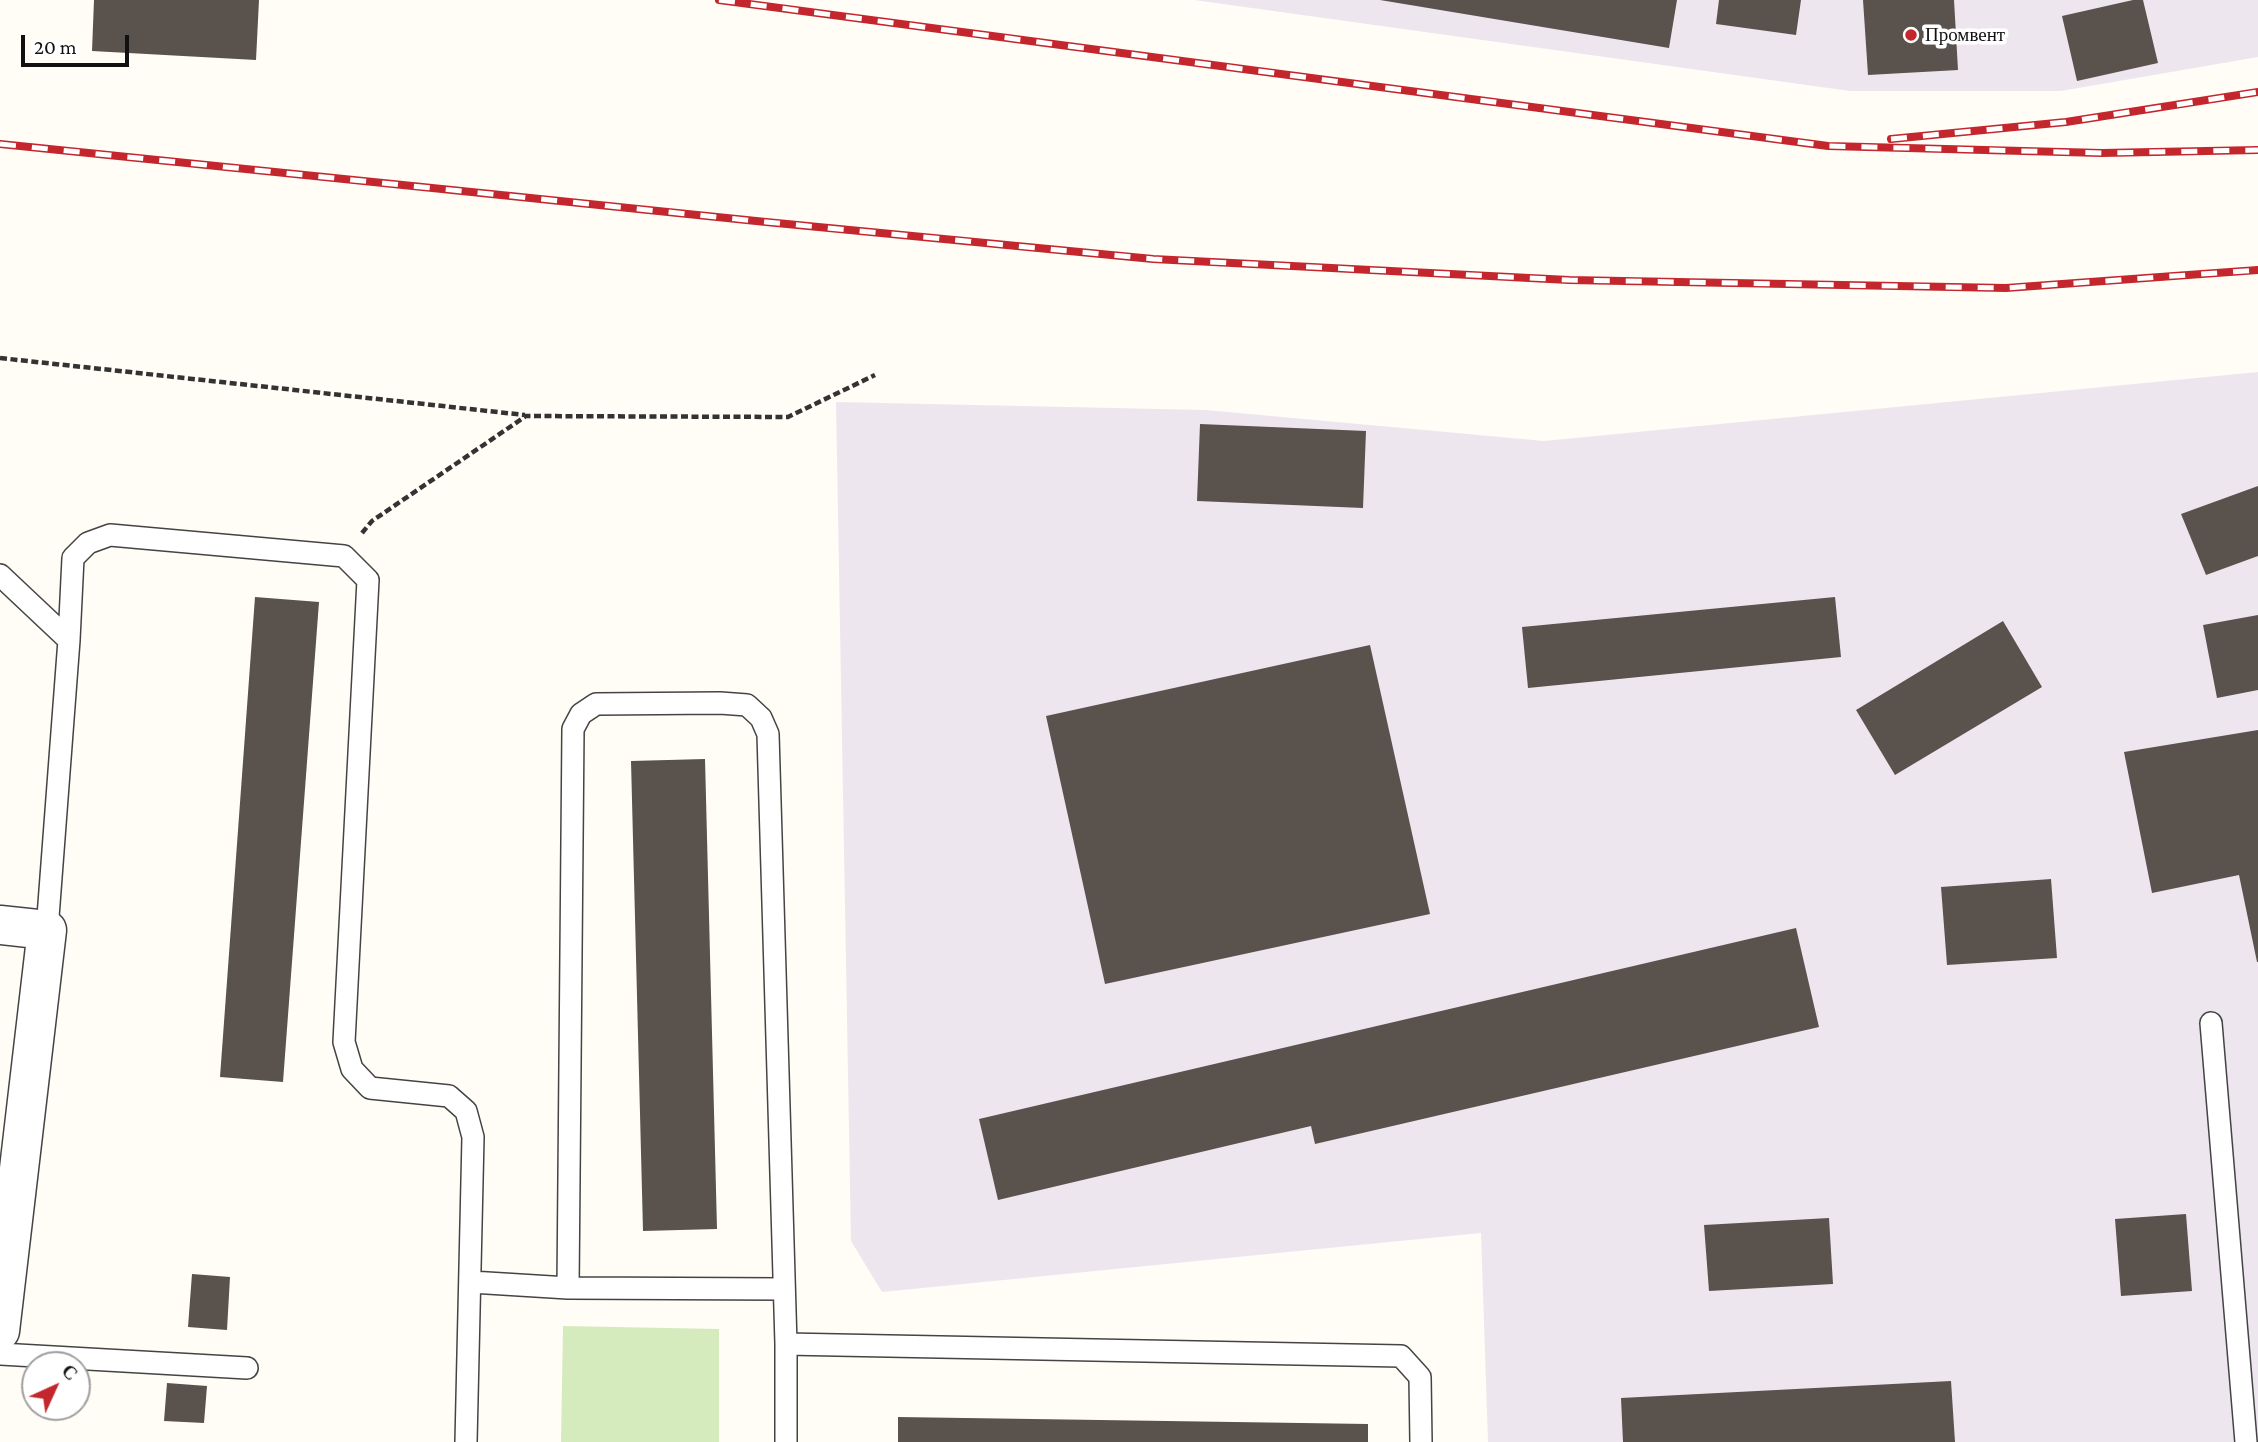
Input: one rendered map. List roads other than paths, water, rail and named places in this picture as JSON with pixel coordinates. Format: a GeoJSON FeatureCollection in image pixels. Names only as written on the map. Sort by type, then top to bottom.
{"type":"FeatureCollection","features":[{"type":"Feature","properties":{"kind":"street"},"geometry":{"type":"LineString","coordinates":[[0,925],[47,930],[0,1331]]}},
{"type":"Feature","properties":{"kind":"lane"},"geometry":{"type":"LineString","coordinates":[[47,930],[73,558],[88,542],[110,535],[344,556],[368,580],[344,1042],[352,1069],[370,1088],[449,1096],[466,1111],[473,1137],[466,1442]]}},
{"type":"Feature","properties":{"kind":"lane"},"geometry":{"type":"LineString","coordinates":[[0,575],[69,640]]}},
{"type":"Feature","properties":{"kind":"lane"},"geometry":{"type":"LineString","coordinates":[[568,1288],[573,729],[582,714],[596,704],[747,705],[761,718],[768,734],[786,1344],[786,1442]]}},
{"type":"Feature","properties":{"kind":"lane"},"geometry":{"type":"LineString","coordinates":[[2211,1023],[2246,1442]]}},
{"type":"Feature","properties":{"kind":"lane"},"geometry":{"type":"LineString","coordinates":[[471,1282],[568,1288],[783,1289]]}},
{"type":"Feature","properties":{"kind":"lane"},"geometry":{"type":"LineString","coordinates":[[786,1344],[1401,1356],[1420,1377],[1421,1442]]}},
{"type":"Feature","properties":{"kind":"lane"},"geometry":{"type":"LineString","coordinates":[[0,1354],[247,1368]]}},
{"type":"Feature","properties":{"kind":"railway"},"geometry":{"type":"LineString","coordinates":[[719,0],[1828,146],[2102,153],[2258,150]]}},
{"type":"Feature","properties":{"kind":"railway"},"geometry":{"type":"LineString","coordinates":[[1891,139],[2066,122],[2258,92]]}},
{"type":"Feature","properties":{"kind":"railway"},"geometry":{"type":"LineString","coordinates":[[0,144],[1153,259],[1569,280],[2006,288],[2258,270]]}},
{"type":"Feature","properties":{"kind":"place","name":"Промвент"},"geometry":{"type":"Point","coordinates":[1911,35]}}]}
